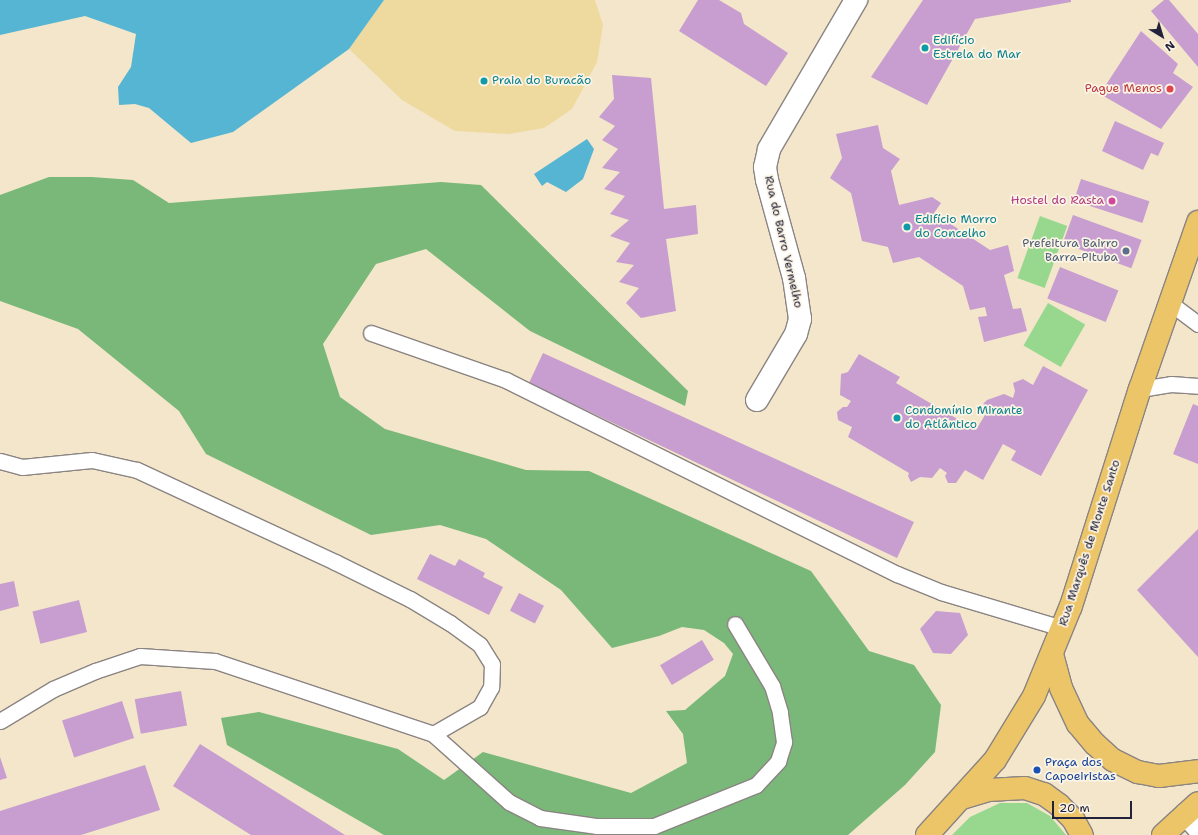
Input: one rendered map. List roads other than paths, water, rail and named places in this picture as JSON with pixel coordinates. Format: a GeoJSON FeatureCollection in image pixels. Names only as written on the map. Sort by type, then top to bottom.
{"type":"FeatureCollection","features":[{"type":"Feature","properties":{"kind":"main road","name":"Rua Marquês de Monte Santo"},"geometry":{"type":"LineString","coordinates":[[927,835],[995,760],[1016,729],[1052,654],[1062,628],[1140,389],[1170,303],[1193,249],[1198,222]]}},
{"type":"Feature","properties":{"kind":"main road"},"geometry":{"type":"LineString","coordinates":[[1052,654],[1061,688],[1078,724],[1095,744],[1113,760],[1138,772],[1159,776],[1198,771]]}},
{"type":"Feature","properties":{"kind":"main road"},"geometry":{"type":"LineString","coordinates":[[962,798],[988,790],[1025,788],[1044,794],[1059,804],[1073,819],[1082,835]]}},
{"type":"Feature","properties":{"kind":"main road"},"geometry":{"type":"LineString","coordinates":[[1164,835],[1194,815]]}},
{"type":"Feature","properties":{"kind":"street","name":"Rua do Barro Vermelho"},"geometry":{"type":"LineString","coordinates":[[757,400],[796,334],[800,319],[794,278],[767,180],[766,167],[769,149],[856,0]]}},
{"type":"Feature","properties":{"kind":"lane"},"geometry":{"type":"LineString","coordinates":[[1170,303],[1198,324]]}},
{"type":"Feature","properties":{"kind":"lane"},"geometry":{"type":"LineString","coordinates":[[371,333],[506,380],[897,574],[941,592],[1062,628]]}},
{"type":"Feature","properties":{"kind":"lane"},"geometry":{"type":"LineString","coordinates":[[1140,389],[1171,384],[1198,386]]}},
{"type":"Feature","properties":{"kind":"lane"},"geometry":{"type":"LineString","coordinates":[[0,461],[22,467],[92,460],[136,470],[196,496],[356,572],[410,599],[450,623],[480,645],[492,664],[491,688],[480,707],[433,734]]}},
{"type":"Feature","properties":{"kind":"lane"},"geometry":{"type":"LineString","coordinates":[[0,721],[53,689],[95,671],[140,656],[172,656],[215,661],[433,734],[509,802],[540,818],[597,826],[654,826],[756,785],[778,761],[784,742],[780,712],[772,686],[735,624]]}},
{"type":"Feature","properties":{"kind":"water"},"geometry":{"type":"Polygon","coordinates":[[[0,0],[384,0],[349,49],[233,132],[191,143],[149,108],[135,104],[119,105],[118,87],[131,67],[136,34],[85,16],[0,35],[0,0]]]}},
{"type":"Feature","properties":{"kind":"water"},"geometry":{"type":"Polygon","coordinates":[[[587,139],[594,149],[583,179],[566,192],[547,182],[542,186],[534,174],[587,139]]]}},
{"type":"Feature","properties":{"kind":"place","name":"Edifício Estrela do Mar"},"geometry":{"type":"Point","coordinates":[925,48]}},
{"type":"Feature","properties":{"kind":"place","name":"Praia do Buracão"},"geometry":{"type":"Point","coordinates":[484,81]}},
{"type":"Feature","properties":{"kind":"place","name":"Pague Menos"},"geometry":{"type":"Point","coordinates":[1170,89]}},
{"type":"Feature","properties":{"kind":"place","name":"Hostel do Rasta"},"geometry":{"type":"Point","coordinates":[1112,201]}},
{"type":"Feature","properties":{"kind":"place","name":"Edifício Morro do Concelho"},"geometry":{"type":"Point","coordinates":[907,227]}},
{"type":"Feature","properties":{"kind":"place","name":"Prefeitura Bairro Barra-Pituba"},"geometry":{"type":"Point","coordinates":[1126,251]}},
{"type":"Feature","properties":{"kind":"place","name":"Condomínio Mirante do Atlântico"},"geometry":{"type":"Point","coordinates":[897,418]}},
{"type":"Feature","properties":{"kind":"place","name":"Praça dos Capoeiristas"},"geometry":{"type":"Point","coordinates":[1037,770]}}]}
